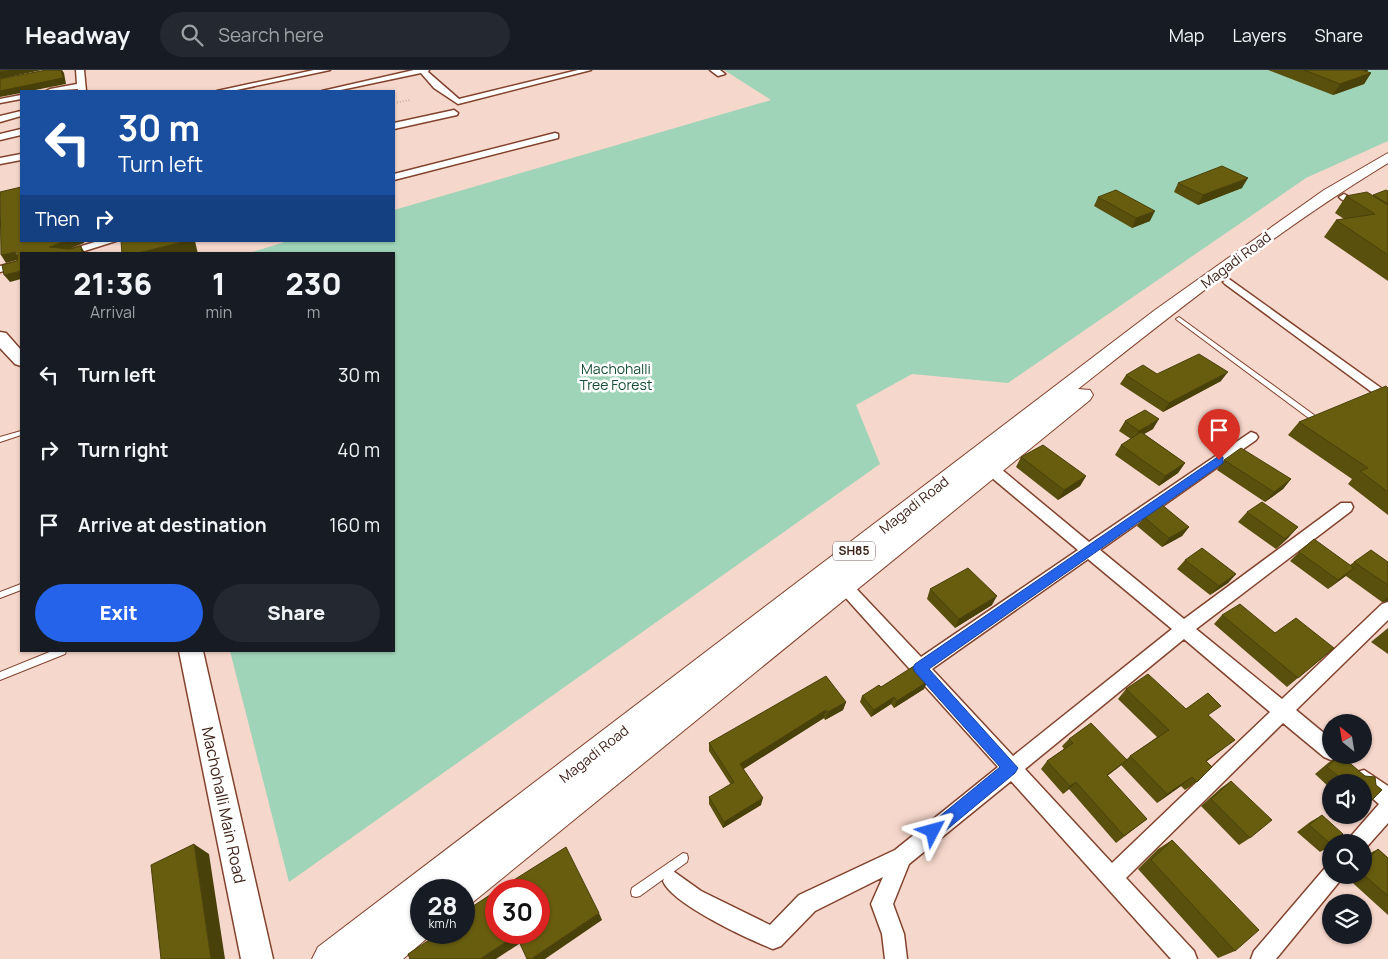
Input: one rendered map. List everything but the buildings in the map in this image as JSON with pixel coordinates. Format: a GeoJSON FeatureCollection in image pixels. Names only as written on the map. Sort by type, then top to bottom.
{"type":"FeatureCollection","features":[{"type":"Feature","properties":{"kind":"main road","name":"Magadi Road"},"geometry":{"type":"LineString","coordinates":[[330,959],[1154,320],[1280,226],[1347,180],[1388,157]]}},
{"type":"Feature","properties":{"kind":"main road","name":"Magadi Road"},"geometry":{"type":"LineString","coordinates":[[475,879],[1179,319],[1344,196],[1388,169]]}},
{"type":"Feature","properties":{"kind":"main road"},"geometry":{"type":"LineString","coordinates":[[375,959],[410,931]]}},
{"type":"Feature","properties":{"kind":"street"},"geometry":{"type":"LineString","coordinates":[[60,90],[81,88],[80,70]]}},
{"type":"Feature","properties":{"kind":"street"},"geometry":{"type":"LineString","coordinates":[[226,90],[326,70]]}},
{"type":"Feature","properties":{"kind":"street"},"geometry":{"type":"LineString","coordinates":[[331,90],[423,70],[458,102],[587,70]]}},
{"type":"Feature","properties":{"kind":"street"},"geometry":{"type":"LineString","coordinates":[[0,100],[20,97]]}},
{"type":"Feature","properties":{"kind":"street"},"geometry":{"type":"LineString","coordinates":[[395,126],[454,112]]}},
{"type":"Feature","properties":{"kind":"street"},"geometry":{"type":"LineString","coordinates":[[0,119],[20,114]]}},
{"type":"Feature","properties":{"kind":"street"},"geometry":{"type":"LineString","coordinates":[[0,137],[20,132]]}},
{"type":"Feature","properties":{"kind":"street"},"geometry":{"type":"LineString","coordinates":[[395,177],[555,136]]}},
{"type":"Feature","properties":{"kind":"street"},"geometry":{"type":"LineString","coordinates":[[0,162],[20,157]]}},
{"type":"Feature","properties":{"kind":"street"},"geometry":{"type":"LineString","coordinates":[[1344,196],[1388,223]]}},
{"type":"Feature","properties":{"kind":"street"},"geometry":{"type":"LineString","coordinates":[[74,252],[114,246]]}},
{"type":"Feature","properties":{"kind":"street"},"geometry":{"type":"LineString","coordinates":[[0,269],[20,264]]}},
{"type":"Feature","properties":{"kind":"street"},"geometry":{"type":"LineString","coordinates":[[1229,282],[1388,400]]}},
{"type":"Feature","properties":{"kind":"street"},"geometry":{"type":"LineString","coordinates":[[0,337],[20,359]]}},
{"type":"Feature","properties":{"kind":"street"},"geometry":{"type":"LineString","coordinates":[[920,668],[1092,550],[1251,437]]}},
{"type":"Feature","properties":{"kind":"street"},"geometry":{"type":"LineString","coordinates":[[990,468],[1092,550],[1322,744]]}},
{"type":"Feature","properties":{"kind":"street"},"geometry":{"type":"LineString","coordinates":[[670,874],[694,898],[773,938],[807,903],[902,856],[1185,628],[1346,507]]}},
{"type":"Feature","properties":{"kind":"street"},"geometry":{"type":"LineString","coordinates":[[843,586],[1186,959]]}},
{"type":"Feature","properties":{"kind":"street"},"geometry":{"type":"LineString","coordinates":[[1111,878],[1388,609]]}},
{"type":"Feature","properties":{"kind":"street","name":"Machohalli Main Road"},"geometry":{"type":"LineString","coordinates":[[191,652],[257,959]]}},
{"type":"Feature","properties":{"kind":"street"},"geometry":{"type":"LineString","coordinates":[[1346,764],[1388,799]]}},
{"type":"Feature","properties":{"kind":"street"},"geometry":{"type":"LineString","coordinates":[[1366,834],[1388,808]]}},
{"type":"Feature","properties":{"kind":"street"},"geometry":{"type":"LineString","coordinates":[[896,959],[893,934],[882,904],[902,856]]}},
{"type":"Feature","properties":{"kind":"street"},"geometry":{"type":"LineString","coordinates":[[1262,959],[1324,884]]}},
{"type":"Feature","properties":{"kind":"lane"},"geometry":{"type":"LineString","coordinates":[[1179,319],[1312,417]]}},
{"type":"Feature","properties":{"kind":"lane"},"geometry":{"type":"LineString","coordinates":[[0,440],[20,433]]}},
{"type":"Feature","properties":{"kind":"lane"},"geometry":{"type":"LineString","coordinates":[[0,595],[20,587]]}},
{"type":"Feature","properties":{"kind":"lane"},"geometry":{"type":"LineString","coordinates":[[0,676],[60,652]]}},
{"type":"Feature","properties":{"kind":"lane"},"geometry":{"type":"LineString","coordinates":[[636,892],[670,874],[682,858]]}},
{"type":"Feature","properties":{"kind":"path"},"geometry":{"type":"LineString","coordinates":[[395,103],[410,100]]}},
{"type":"Feature","properties":{"kind":"green space","name":"Machohalli Tree Forest"},"geometry":{"type":"Polygon","coordinates":[[[724,70],[1388,70],[1388,141],[1306,178],[1008,383],[912,374],[856,405],[880,464],[289,882],[230,652],[395,652],[395,252],[252,252],[285,242],[395,242],[395,210],[771,100],[724,70]]]}},
{"type":"Feature","properties":{"kind":"route"},"geometry":{"type":"LineString","coordinates":[[933,831],[1010,768],[920,668],[1219,460]]}}]}
